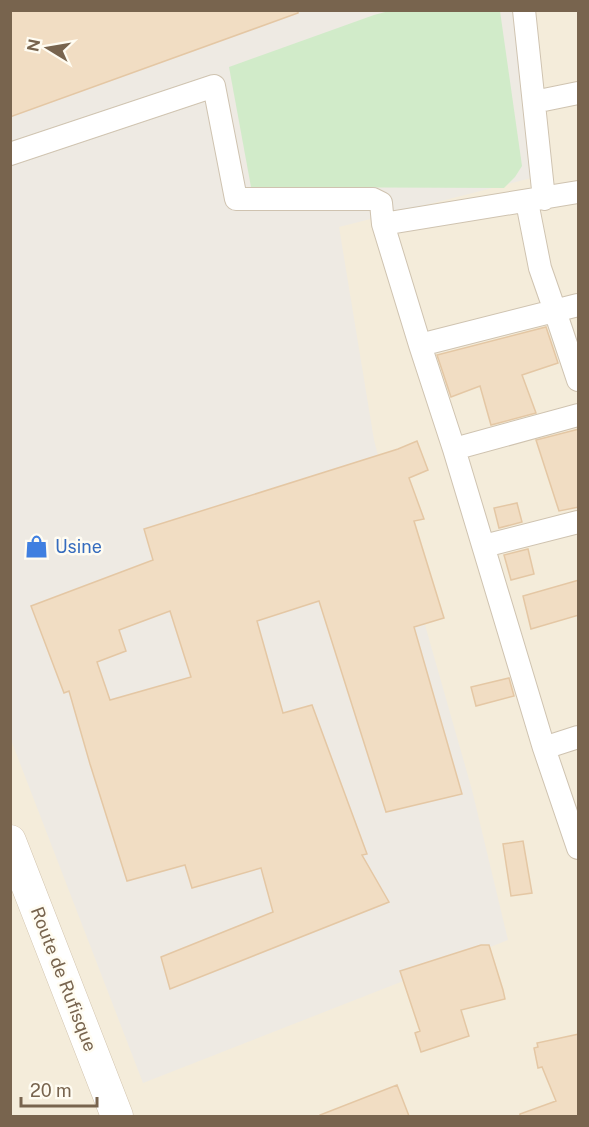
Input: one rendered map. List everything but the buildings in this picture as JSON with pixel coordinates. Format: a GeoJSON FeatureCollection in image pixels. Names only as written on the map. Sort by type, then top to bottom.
{"type":"FeatureCollection","features":[{"type":"Feature","properties":{"kind":"main road","name":"Route de Rufisque"},"geometry":{"type":"LineString","coordinates":[[10,841],[117,1116]]}},
{"type":"Feature","properties":{"kind":"street"},"geometry":{"type":"LineString","coordinates":[[524,10],[534,102],[535,200],[540,268],[579,381]]}},
{"type":"Feature","properties":{"kind":"street"},"geometry":{"type":"LineString","coordinates":[[10,154],[214,86],[236,199],[373,198],[381,203],[383,224],[420,345],[484,546],[544,748],[579,848]]}},
{"type":"Feature","properties":{"kind":"street"},"geometry":{"type":"LineString","coordinates":[[534,102],[579,93]]}},
{"type":"Feature","properties":{"kind":"street"},"geometry":{"type":"LineString","coordinates":[[383,224],[579,192]]}},
{"type":"Feature","properties":{"kind":"street"},"geometry":{"type":"LineString","coordinates":[[420,345],[579,305]]}},
{"type":"Feature","properties":{"kind":"street"},"geometry":{"type":"LineString","coordinates":[[454,449],[579,415]]}},
{"type":"Feature","properties":{"kind":"street"},"geometry":{"type":"LineString","coordinates":[[484,546],[579,522]]}},
{"type":"Feature","properties":{"kind":"street"},"geometry":{"type":"LineString","coordinates":[[544,748],[579,737]]}},
{"type":"Feature","properties":{"kind":"shaded area"},"geometry":{"type":"Polygon","coordinates":[[[11,11],[578,11],[578,1116],[11,1116],[11,11]]]}},
{"type":"Feature","properties":{"kind":"shaded area"},"geometry":{"type":"Polygon","coordinates":[[[11,11],[523,11],[543,175],[339,227],[374,440],[472,790],[508,940],[143,1083],[11,740],[11,11]]]}},
{"type":"Feature","properties":{"kind":"green space"},"geometry":{"type":"Polygon","coordinates":[[[389,11],[500,11],[522,166],[515,177],[504,188],[251,187],[229,67],[389,11]]]}},
{"type":"Feature","properties":{"kind":"place","name":"Usine"},"geometry":{"type":"Point","coordinates":[37,546]}}]}
